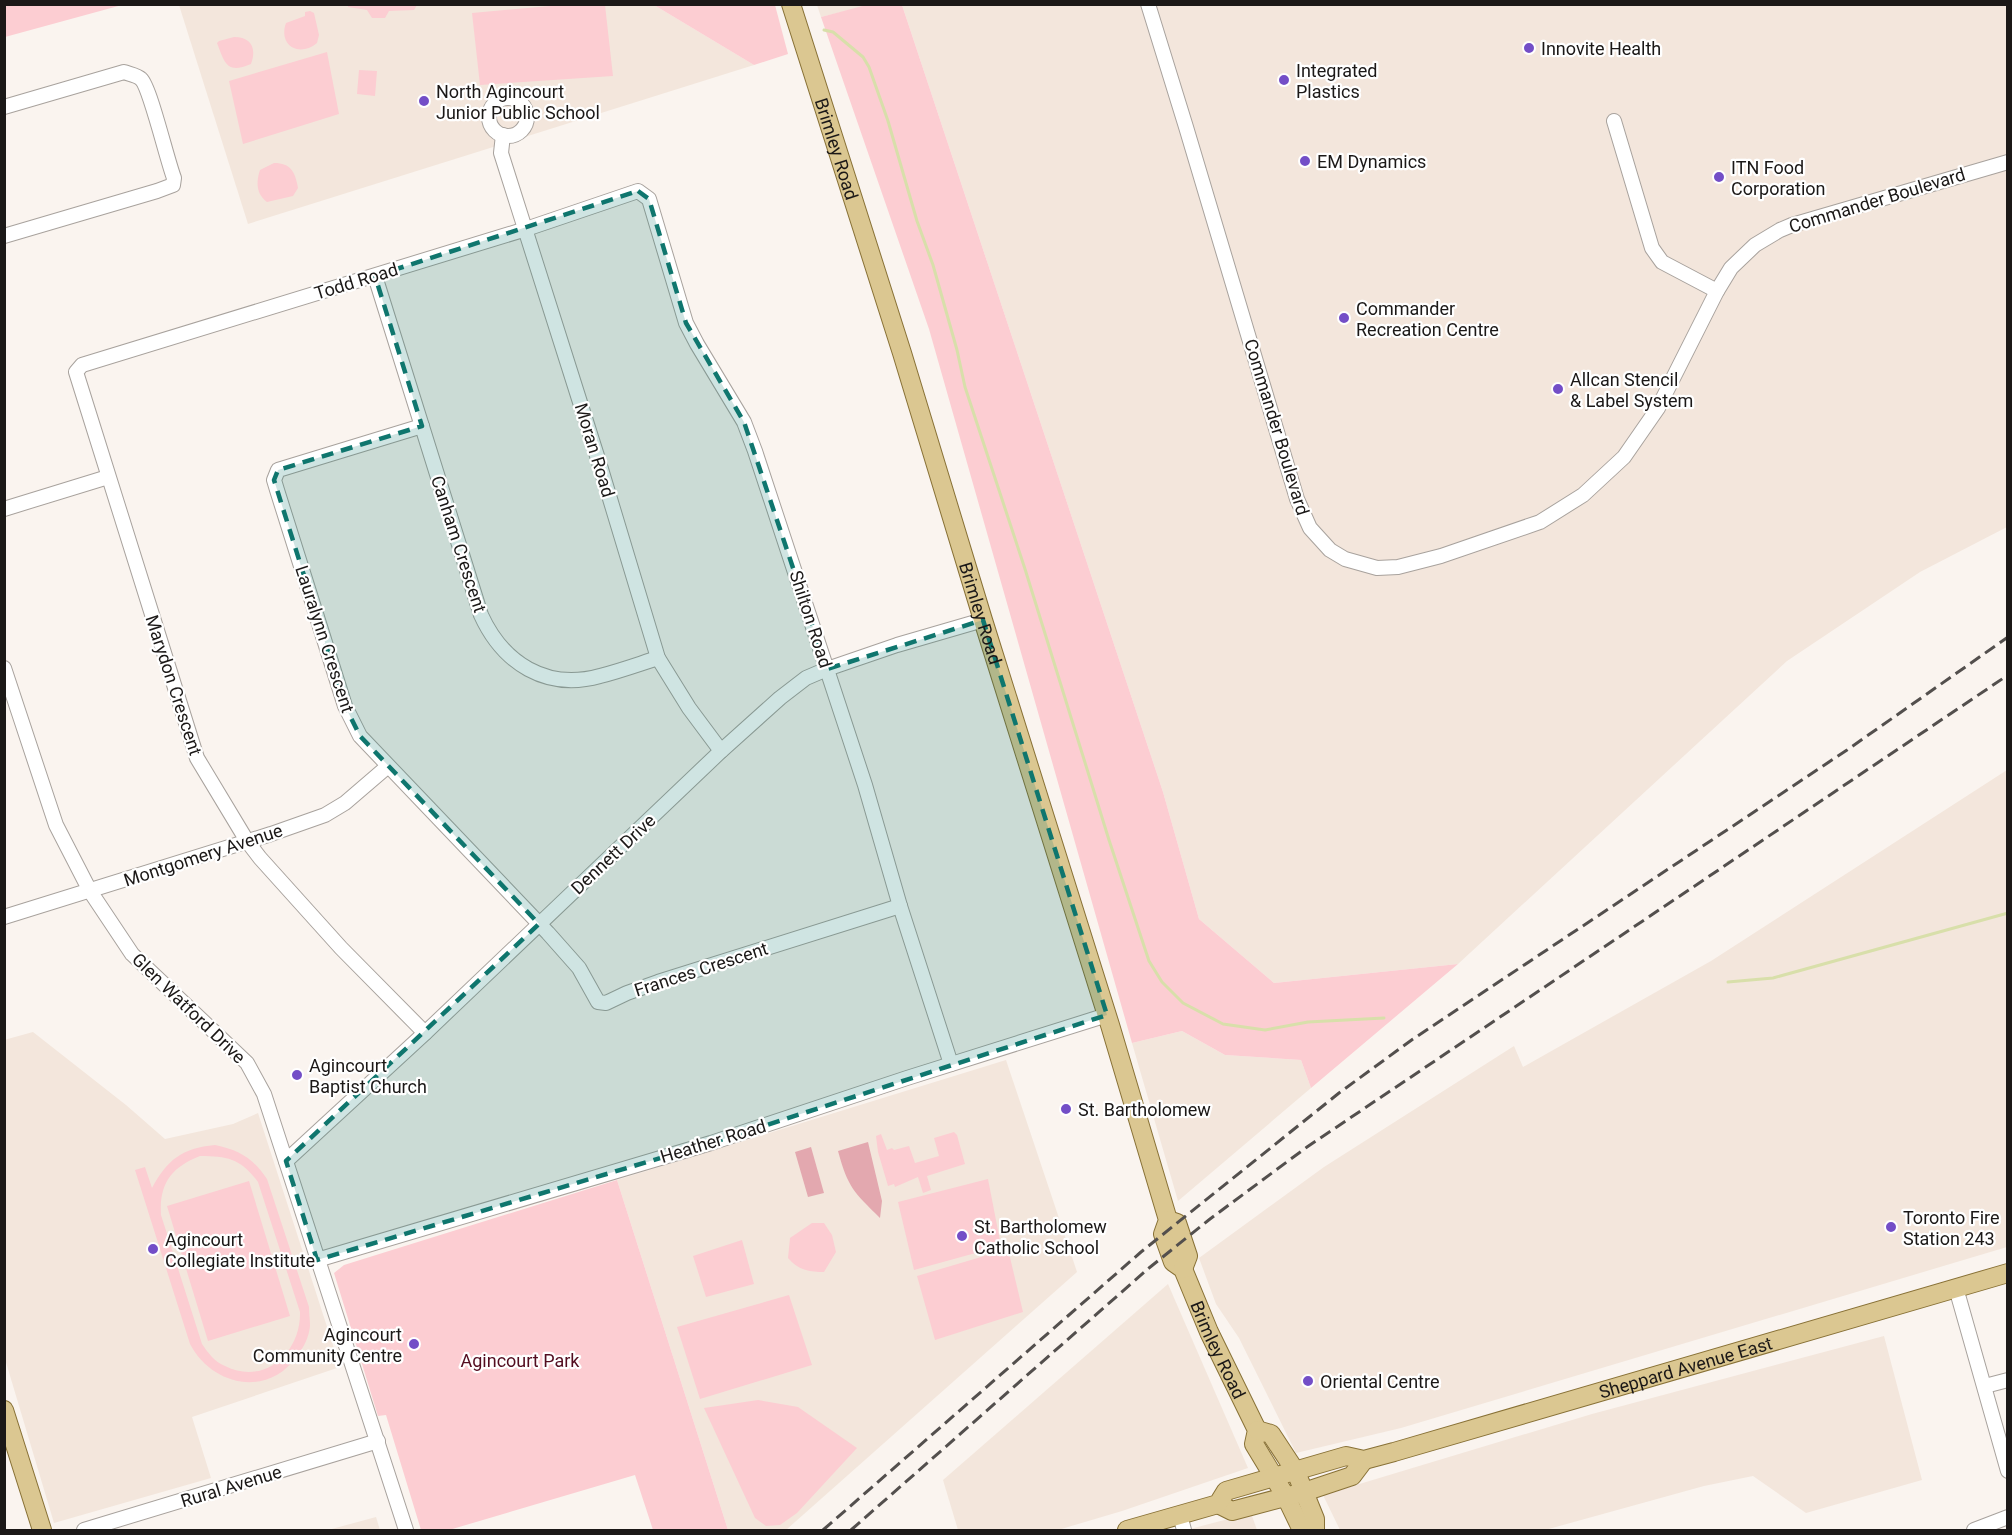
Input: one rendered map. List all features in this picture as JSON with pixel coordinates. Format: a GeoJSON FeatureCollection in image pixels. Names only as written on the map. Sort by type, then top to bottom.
{"type":"FeatureCollection","features":[{"type":"Feature","properties":{"kind":"main road","name":"Brimley Road"},"geometry":{"type":"LineString","coordinates":[[791,4],[902,353],[982,620],[1107,1015],[1168,1220],[1163,1234],[1173,1262],[1183,1269],[1209,1332],[1257,1430],[1254,1444],[1286,1497],[1300,1526],[1306,1530]]}},
{"type":"Feature","properties":{"kind":"main road","name":"Sheppard Avenue East"},"geometry":{"type":"LineString","coordinates":[[1127,1530],[1182,1523],[1218,1504],[1226,1491],[1346,1456],[1364,1460],[2007,1273]]}},
{"type":"Feature","properties":{"kind":"main road"},"geometry":{"type":"LineString","coordinates":[[4,1410],[42,1530]]}},
{"type":"Feature","properties":{"kind":"main road","name":"Brimley Road"},"geometry":{"type":"LineString","coordinates":[[1257,1430],[1271,1434],[1296,1472],[1316,1519],[1316,1530]]}},
{"type":"Feature","properties":{"kind":"main road","name":"Sheppard Avenue East"},"geometry":{"type":"LineString","coordinates":[[1218,1504],[1232,1511],[1286,1497],[1352,1476],[1364,1460]]}},
{"type":"Feature","properties":{"kind":"street","name":"Commander Boulevard"},"geometry":{"type":"LineString","coordinates":[[1148,4],[1297,499],[1310,528],[1330,550],[1345,559],[1377,568],[1398,567],[1507,535],[1540,522],[1583,495],[1624,457],[1658,408],[1717,291],[1731,268],[1755,245],[1780,230],[2007,162]]}},
{"type":"Feature","properties":{"kind":"street"},"geometry":{"type":"LineString","coordinates":[[4,107],[124,72],[133,75],[140,78],[148,91],[174,178],[173,185],[157,191],[4,236]]}},
{"type":"Feature","properties":{"kind":"street"},"geometry":{"type":"LineString","coordinates":[[1614,121],[1652,248],[1662,262],[1717,291]]}},
{"type":"Feature","properties":{"kind":"street","name":"Moran Road"},"geometry":{"type":"LineString","coordinates":[[503,135],[501,153],[658,658],[689,708],[721,751]]}},
{"type":"Feature","properties":{"kind":"street","name":"Todd Road"},"geometry":{"type":"LineString","coordinates":[[76,372],[82,365],[526,229],[638,191]]}},
{"type":"Feature","properties":{"kind":"street","name":"Shilton Road"},"geometry":{"type":"LineString","coordinates":[[638,191],[650,200],[690,330],[744,422],[865,785],[900,906],[951,1064]]}},
{"type":"Feature","properties":{"kind":"street","name":"Canham Crescent"},"geometry":{"type":"LineString","coordinates":[[375,276],[481,615],[489,633],[508,656],[517,663],[544,675],[576,680],[599,676],[658,658]]}},
{"type":"Feature","properties":{"kind":"street","name":"Marydon Crescent"},"geometry":{"type":"LineString","coordinates":[[76,372],[197,758],[247,841],[260,858],[341,948],[425,1033]]}},
{"type":"Feature","properties":{"kind":"street","name":"Lauralynn Crescent"},"geometry":{"type":"LineString","coordinates":[[422,426],[278,470],[274,480],[345,706],[360,736],[387,767],[539,924]]}},
{"type":"Feature","properties":{"kind":"street"},"geometry":{"type":"LineString","coordinates":[[4,509],[108,477]]}},
{"type":"Feature","properties":{"kind":"street","name":"Dennett Drive"},"geometry":{"type":"LineString","coordinates":[[286,1161],[780,698],[806,678],[827,669],[982,620]]}},
{"type":"Feature","properties":{"kind":"street","name":"Glen Watford Drive"},"geometry":{"type":"LineString","coordinates":[[4,668],[56,825],[90,891],[132,954],[247,1063],[264,1094],[406,1530]]}},
{"type":"Feature","properties":{"kind":"street","name":"Montgomery Avenue"},"geometry":{"type":"LineString","coordinates":[[4,917],[325,815],[345,803],[387,767]]}},
{"type":"Feature","properties":{"kind":"street","name":"Frances Crescent"},"geometry":{"type":"LineString","coordinates":[[539,924],[579,968],[594,998],[598,1002],[606,1003],[648,986],[900,906]]}},
{"type":"Feature","properties":{"kind":"street","name":"Heather Road"},"geometry":{"type":"LineString","coordinates":[[317,1260],[711,1143],[1107,1015]]}},
{"type":"Feature","properties":{"kind":"street"},"geometry":{"type":"LineString","coordinates":[[1956,1288],[2007,1471]]}},
{"type":"Feature","properties":{"kind":"street"},"geometry":{"type":"LineString","coordinates":[[1984,1386],[2007,1380]]}},
{"type":"Feature","properties":{"kind":"street","name":"Rural Avenue"},"geometry":{"type":"LineString","coordinates":[[84,1530],[378,1441]]}},
{"type":"Feature","properties":{"kind":"street"},"geometry":{"type":"LineString","coordinates":[[1974,1530],[2007,1518]]}},
{"type":"Feature","properties":{"kind":"highlighted area"},"geometry":{"type":"Polygon","coordinates":[[[638,191],[649,199],[686,323],[744,422],[827,669],[983,620],[1107,1015],[711,1143],[317,1260],[286,1161],[539,924],[360,736],[345,706],[274,480],[278,470],[422,426],[375,276],[638,191]]]}},
{"type":"Feature","properties":{"kind":"shaded area","name":"North Agincourt Junior Public School"},"geometry":{"type":"Polygon","coordinates":[[[179,5],[654,5],[754,65],[248,224],[179,5]]]}},
{"type":"Feature","properties":{"kind":"shaded area"},"geometry":{"type":"Polygon","coordinates":[[[817,5],[870,5],[821,17],[817,5]]]}},
{"type":"Feature","properties":{"kind":"shaded area"},"geometry":{"type":"Polygon","coordinates":[[[902,5],[2007,5],[2007,527],[1920,572],[1787,661],[1458,964],[1274,983],[1199,919],[1163,792],[902,5]]]}},
{"type":"Feature","properties":{"kind":"shaded area"},"geometry":{"type":"Polygon","coordinates":[[[2007,770],[2007,1247],[1401,1428],[1296,1453],[1239,1338],[1216,1304],[1199,1258],[1324,1167],[1514,1046],[1523,1067],[1711,961],[2007,770]]]}},
{"type":"Feature","properties":{"kind":"shaded area"},"geometry":{"type":"Polygon","coordinates":[[[1182,1031],[1225,1055],[1301,1060],[1311,1088],[1178,1201],[1132,1043],[1182,1031]]]}},
{"type":"Feature","properties":{"kind":"shaded area","name":"Agincourt Collegiate Institute"},"geometry":{"type":"Polygon","coordinates":[[[33,1032],[126,1105],[165,1139],[233,1124],[258,1113],[340,1367],[192,1417],[211,1478],[54,1523],[5,1359],[4,1040],[33,1032]]]}},
{"type":"Feature","properties":{"kind":"shaded area"},"geometry":{"type":"Polygon","coordinates":[[[1006,1060],[1077,1272],[786,1530],[728,1530],[617,1180],[1006,1060]]]}},
{"type":"Feature","properties":{"kind":"shaded area"},"geometry":{"type":"Polygon","coordinates":[[[868,1142],[882,1201],[880,1218],[853,1189],[838,1151],[868,1142]]]}},
{"type":"Feature","properties":{"kind":"shaded area"},"geometry":{"type":"Polygon","coordinates":[[[811,1147],[824,1193],[808,1197],[795,1152],[811,1147]]]}},
{"type":"Feature","properties":{"kind":"shaded area"},"geometry":{"type":"Polygon","coordinates":[[[1168,1284],[1248,1468],[1058,1530],[958,1530],[943,1480],[1168,1284]]]}},
{"type":"Feature","properties":{"kind":"shaded area"},"geometry":{"type":"Polygon","coordinates":[[[1884,1336],[1922,1480],[1806,1513],[1753,1476],[1704,1486],[1545,1530],[1340,1530],[1323,1495],[1592,1414],[1884,1336]]]}},
{"type":"Feature","properties":{"kind":"shaded area"},"geometry":{"type":"Polygon","coordinates":[[[1251,1513],[1257,1530],[1190,1529],[1251,1513]]]}},
{"type":"Feature","properties":{"kind":"shaded area"},"geometry":{"type":"Polygon","coordinates":[[[376,1517],[380,1530],[328,1530],[376,1517]]]}},
{"type":"Feature","properties":{"kind":"green space"},"geometry":{"type":"Polygon","coordinates":[[[5,4],[122,4],[122,5],[5,37],[5,4]]]}},
{"type":"Feature","properties":{"kind":"green space"},"geometry":{"type":"Polygon","coordinates":[[[417,4],[414,10],[389,11],[385,18],[372,18],[367,10],[348,7],[348,5],[417,4]]]}},
{"type":"Feature","properties":{"kind":"green space"},"geometry":{"type":"Polygon","coordinates":[[[572,4],[605,5],[613,76],[480,85],[472,13],[572,4]]]}},
{"type":"Feature","properties":{"kind":"green space"},"geometry":{"type":"Polygon","coordinates":[[[870,4],[902,5],[1163,792],[1199,919],[1274,983],[1458,964],[1311,1088],[1301,1060],[1225,1055],[1182,1031],[1132,1043],[929,329],[821,17],[870,4]]]}},
{"type":"Feature","properties":{"kind":"green space"},"geometry":{"type":"Polygon","coordinates":[[[654,5],[775,5],[788,54],[754,65],[654,5]]]}},
{"type":"Feature","properties":{"kind":"green space"},"geometry":{"type":"Polygon","coordinates":[[[305,12],[314,13],[319,35],[317,43],[303,49],[292,47],[285,38],[286,23],[305,16],[305,12]]]}},
{"type":"Feature","properties":{"kind":"green space"},"geometry":{"type":"Polygon","coordinates":[[[234,37],[245,39],[251,44],[253,58],[251,64],[237,68],[225,62],[217,43],[234,37]]]}},
{"type":"Feature","properties":{"kind":"green space"},"geometry":{"type":"Polygon","coordinates":[[[327,52],[339,114],[243,144],[229,81],[327,52]]]}},
{"type":"Feature","properties":{"kind":"green space"},"geometry":{"type":"Polygon","coordinates":[[[359,70],[377,71],[375,96],[357,94],[359,70]]]}},
{"type":"Feature","properties":{"kind":"green space"},"geometry":{"type":"Polygon","coordinates":[[[274,163],[280,163],[291,170],[298,188],[293,196],[267,202],[259,192],[258,179],[260,170],[274,163]]]}},
{"type":"Feature","properties":{"kind":"green space"},"geometry":{"type":"Polygon","coordinates":[[[954,1132],[957,1135],[965,1164],[927,1176],[931,1190],[923,1193],[918,1177],[895,1187],[894,1184],[888,1186],[876,1136],[881,1134],[887,1150],[909,1146],[915,1163],[939,1156],[934,1138],[954,1132]]]}},
{"type":"Feature","properties":{"kind":"green space"},"geometry":{"type":"Polygon","coordinates":[[[215,1145],[238,1152],[251,1160],[267,1179],[309,1307],[309,1330],[300,1353],[285,1369],[271,1378],[256,1382],[241,1382],[212,1370],[190,1344],[135,1170],[145,1167],[152,1188],[164,1170],[177,1157],[215,1145]],[[200,1156],[190,1160],[169,1178],[162,1194],[161,1215],[202,1344],[221,1364],[240,1371],[254,1372],[278,1362],[287,1352],[299,1327],[300,1312],[258,1182],[246,1168],[233,1160],[200,1156]]]}},
{"type":"Feature","properties":{"kind":"green space"},"geometry":{"type":"Polygon","coordinates":[[[988,1179],[1001,1246],[914,1270],[898,1202],[988,1179]]]}},
{"type":"Feature","properties":{"kind":"green space","name":"Agincourt Park"},"geometry":{"type":"Polygon","coordinates":[[[617,1180],[728,1530],[653,1530],[635,1475],[449,1530],[421,1530],[386,1415],[378,1416],[334,1273],[344,1265],[617,1180]]]}},
{"type":"Feature","properties":{"kind":"green space"},"geometry":{"type":"Polygon","coordinates":[[[249,1181],[290,1316],[208,1341],[167,1206],[249,1181]]]}},
{"type":"Feature","properties":{"kind":"green space"},"geometry":{"type":"Polygon","coordinates":[[[812,1223],[824,1223],[832,1235],[836,1252],[824,1272],[804,1270],[788,1258],[790,1238],[812,1223]]]}},
{"type":"Feature","properties":{"kind":"green space"},"geometry":{"type":"Polygon","coordinates":[[[742,1240],[754,1284],[706,1297],[693,1256],[742,1240]]]}},
{"type":"Feature","properties":{"kind":"green space"},"geometry":{"type":"Polygon","coordinates":[[[1008,1249],[1023,1312],[935,1340],[917,1276],[1008,1249]]]}},
{"type":"Feature","properties":{"kind":"green space"},"geometry":{"type":"Polygon","coordinates":[[[789,1295],[812,1365],[700,1399],[677,1327],[789,1295]]]}},
{"type":"Feature","properties":{"kind":"green space"},"geometry":{"type":"Polygon","coordinates":[[[758,1400],[798,1407],[857,1448],[797,1513],[780,1525],[766,1526],[755,1518],[704,1408],[758,1400]]]}},
{"type":"Feature","properties":{"kind":"waterway"},"geometry":{"type":"LineString","coordinates":[[824,30],[833,32],[863,57],[869,67],[888,121],[917,221],[933,265],[965,387],[1149,961],[1162,982],[1183,1003],[1223,1024],[1265,1030],[1308,1022],[1384,1018]]}},
{"type":"Feature","properties":{"kind":"waterway"},"geometry":{"type":"LineString","coordinates":[[1728,982],[1773,978],[2008,913]]}},
{"type":"Feature","properties":{"kind":"railway"},"geometry":{"type":"LineString","coordinates":[[823,1530],[1141,1252],[1339,1093],[1413,1039],[1847,750],[2008,637]]}},
{"type":"Feature","properties":{"kind":"railway"},"geometry":{"type":"LineString","coordinates":[[851,1530],[1149,1268],[1210,1219],[1307,1147],[2008,675]]}},
{"type":"Feature","properties":{"kind":"place","name":"Innovite Health"},"geometry":{"type":"Point","coordinates":[1529,48]}},
{"type":"Feature","properties":{"kind":"place","name":"Integrated Plastics"},"geometry":{"type":"Point","coordinates":[1284,80]}},
{"type":"Feature","properties":{"kind":"place","name":"North Agincourt Junior Public School"},"geometry":{"type":"Point","coordinates":[424,101]}},
{"type":"Feature","properties":{"kind":"place","name":"EM Dynamics"},"geometry":{"type":"Point","coordinates":[1305,161]}},
{"type":"Feature","properties":{"kind":"place","name":"ITN Food Corporation"},"geometry":{"type":"Point","coordinates":[1719,177]}},
{"type":"Feature","properties":{"kind":"place","name":"Commander Recreation Centre"},"geometry":{"type":"Point","coordinates":[1344,318]}},
{"type":"Feature","properties":{"kind":"place","name":"Allcan Stencil & Label System"},"geometry":{"type":"Point","coordinates":[1558,389]}},
{"type":"Feature","properties":{"kind":"place","name":"Agincourt Baptist Church"},"geometry":{"type":"Point","coordinates":[297,1075]}},
{"type":"Feature","properties":{"kind":"place","name":"St. Bartholomew"},"geometry":{"type":"Point","coordinates":[1066,1109]}},
{"type":"Feature","properties":{"kind":"place","name":"Toronto Fire Station 243"},"geometry":{"type":"Point","coordinates":[1891,1227]}},
{"type":"Feature","properties":{"kind":"place","name":"St. Bartholomew Catholic School"},"geometry":{"type":"Point","coordinates":[962,1236]}},
{"type":"Feature","properties":{"kind":"place","name":"Agincourt Collegiate Institute"},"geometry":{"type":"Point","coordinates":[153,1249]}},
{"type":"Feature","properties":{"kind":"place","name":"Agincourt Community Centre"},"geometry":{"type":"Point","coordinates":[414,1344]}},
{"type":"Feature","properties":{"kind":"place","name":"Oriental Centre"},"geometry":{"type":"Point","coordinates":[1308,1381]}}]}
